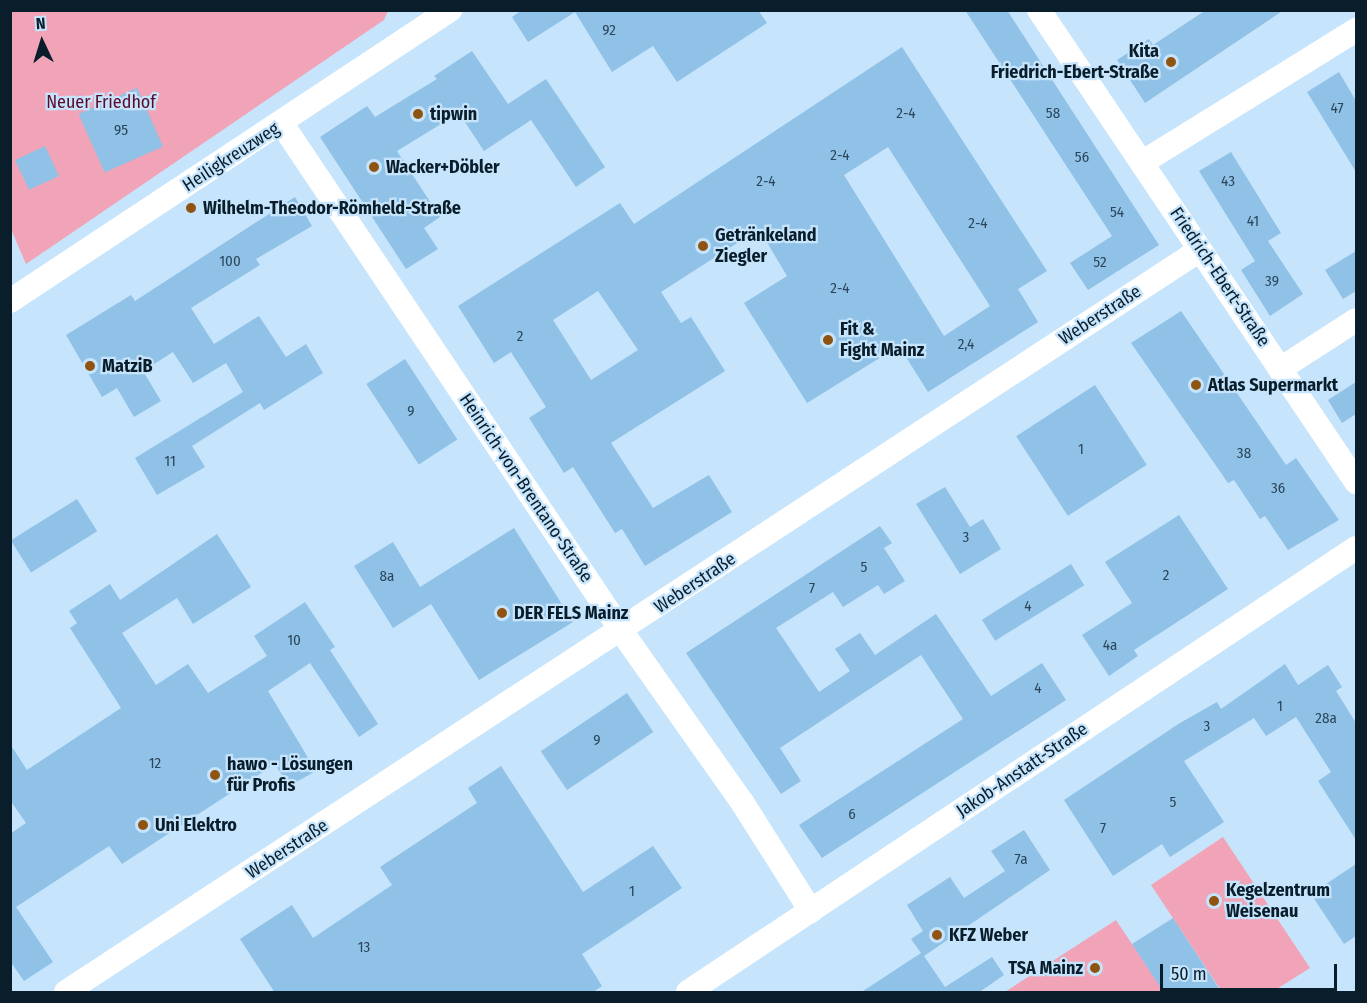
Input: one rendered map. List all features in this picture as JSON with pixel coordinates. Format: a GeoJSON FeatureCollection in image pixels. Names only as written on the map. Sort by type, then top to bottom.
{"type":"FeatureCollection","features":[{"type":"Feature","properties":{"kind":"street","name":"Heiligkreuzweg"},"geometry":{"type":"LineString","coordinates":[[10,301],[282,124],[417,20],[450,10]]}},
{"type":"Feature","properties":{"kind":"street","name":"Friedrich-Ebert-Straße"},"geometry":{"type":"LineString","coordinates":[[1039,10],[1356,482]]}},
{"type":"Feature","properties":{"kind":"street"},"geometry":{"type":"LineString","coordinates":[[1143,162],[1356,30]]}},
{"type":"Feature","properties":{"kind":"street","name":"Heinrich-von-Brentano-Straße"},"geometry":{"type":"LineString","coordinates":[[282,124],[622,632],[742,802],[811,911]]}},
{"type":"Feature","properties":{"kind":"street","name":"Weberstraße"},"geometry":{"type":"LineString","coordinates":[[66,993],[622,632],[1200,250]]}},
{"type":"Feature","properties":{"kind":"street"},"geometry":{"type":"LineString","coordinates":[[1280,369],[1356,320]]}},
{"type":"Feature","properties":{"kind":"street","name":"Jakob-Anstatt-Straße"},"geometry":{"type":"LineString","coordinates":[[688,993],[1356,548]]}},
{"type":"Feature","properties":{"kind":"green space","name":"Neuer Friedhof"},"geometry":{"type":"Polygon","coordinates":[[[10,11],[388,11],[384,20],[26,264],[11,229],[10,11]]]}},
{"type":"Feature","properties":{"kind":"green space","name":"Kegelzentrum Weisenau"},"geometry":{"type":"Polygon","coordinates":[[[1223,837],[1310,968],[1272,992],[1222,992],[1151,885],[1223,837]]]}},
{"type":"Feature","properties":{"kind":"green space","name":"TSA Mainz"},"geometry":{"type":"Polygon","coordinates":[[[1116,920],[1164,992],[1005,992],[1116,920]]]}},
{"type":"Feature","properties":{"kind":"building"},"geometry":{"type":"Polygon","coordinates":[[[522,10],[758,10],[767,23],[677,82],[653,46],[612,72],[575,12],[528,42],[512,17],[522,10]]]}},
{"type":"Feature","properties":{"kind":"building"},"geometry":{"type":"Polygon","coordinates":[[[965,10],[1007,10],[1159,245],[1088,290],[1070,263],[1112,236],[965,10]]]}},
{"type":"Feature","properties":{"kind":"building"},"geometry":{"type":"Polygon","coordinates":[[[1206,10],[1284,10],[1145,103],[1117,60],[1149,39],[1153,45],[1206,10]]]}},
{"type":"Feature","properties":{"kind":"building"},"geometry":{"type":"Polygon","coordinates":[[[902,47],[1047,271],[1018,289],[1038,322],[928,392],[899,346],[807,403],[744,303],[787,276],[759,229],[661,292],[681,323],[691,317],[725,371],[611,443],[653,508],[709,475],[732,512],[645,566],[622,529],[615,533],[573,467],[564,473],[529,418],[546,407],[511,352],[494,363],[458,306],[620,203],[634,224],[902,47]],[[888,147],[844,175],[944,336],[990,306],[888,147]],[[598,291],[553,320],[591,380],[638,350],[598,291]]]}},
{"type":"Feature","properties":{"kind":"building"},"geometry":{"type":"Polygon","coordinates":[[[472,51],[508,104],[546,79],[605,167],[576,187],[531,120],[484,151],[459,113],[397,151],[440,217],[424,228],[438,249],[406,269],[320,137],[367,106],[375,117],[437,79],[434,76],[472,51]]]}},
{"type":"Feature","properties":{"kind":"building"},"geometry":{"type":"Polygon","coordinates":[[[1339,72],[1356,101],[1356,172],[1307,92],[1339,72]]]}},
{"type":"Feature","properties":{"kind":"building"},"geometry":{"type":"Polygon","coordinates":[[[137,88],[163,146],[105,172],[79,114],[137,88]]]}},
{"type":"Feature","properties":{"kind":"building"},"geometry":{"type":"Polygon","coordinates":[[[45,146],[59,176],[29,190],[15,160],[45,146]]]}},
{"type":"Feature","properties":{"kind":"building"},"geometry":{"type":"Polygon","coordinates":[[[1231,152],[1281,233],[1268,241],[1303,294],[1270,316],[1241,270],[1255,261],[1199,171],[1231,152]]]}},
{"type":"Feature","properties":{"kind":"building"},"geometry":{"type":"Polygon","coordinates":[[[295,197],[312,226],[256,259],[260,265],[191,308],[214,344],[259,316],[286,357],[306,344],[323,373],[264,410],[260,403],[192,446],[205,467],[157,495],[135,458],[243,392],[226,363],[193,383],[173,352],[143,371],[161,401],[134,417],[117,388],[102,397],[66,335],[131,295],[135,301],[295,197]]]}},
{"type":"Feature","properties":{"kind":"building"},"geometry":{"type":"Polygon","coordinates":[[[1356,251],[1356,291],[1343,299],[1325,270],[1356,251]]]}},
{"type":"Feature","properties":{"kind":"building"},"geometry":{"type":"Polygon","coordinates":[[[1181,311],[1286,465],[1296,458],[1339,520],[1288,550],[1265,516],[1260,519],[1234,480],[1228,483],[1131,343],[1181,311]]]}},
{"type":"Feature","properties":{"kind":"building"},"geometry":{"type":"Polygon","coordinates":[[[405,359],[457,440],[419,465],[366,384],[405,359]]]}},
{"type":"Feature","properties":{"kind":"building"},"geometry":{"type":"Polygon","coordinates":[[[1356,382],[1356,414],[1342,423],[1328,400],[1356,382]]]}},
{"type":"Feature","properties":{"kind":"building"},"geometry":{"type":"Polygon","coordinates":[[[1095,385],[1147,465],[1068,516],[1016,436],[1095,385]]]}},
{"type":"Feature","properties":{"kind":"building"},"geometry":{"type":"Polygon","coordinates":[[[945,487],[970,527],[983,519],[1001,549],[960,574],[916,504],[945,487]]]}},
{"type":"Feature","properties":{"kind":"building"},"geometry":{"type":"Polygon","coordinates":[[[77,499],[97,531],[31,573],[11,540],[77,499]]]}},
{"type":"Feature","properties":{"kind":"building"},"geometry":{"type":"Polygon","coordinates":[[[1179,515],[1228,589],[1134,650],[1138,656],[1109,676],[1082,635],[1132,603],[1105,562],[1179,515]]]}},
{"type":"Feature","properties":{"kind":"building"},"geometry":{"type":"Polygon","coordinates":[[[880,526],[892,543],[884,548],[905,581],[884,594],[878,585],[843,607],[833,592],[776,628],[819,692],[850,671],[835,649],[860,633],[875,655],[936,614],[991,696],[1042,663],[1066,700],[822,858],[799,825],[963,719],[921,655],[780,748],[801,781],[781,794],[686,653],[880,526]]]}},
{"type":"Feature","properties":{"kind":"building","name":"DER FELS Mainz"},"geometry":{"type":"Polygon","coordinates":[[[514,528],[573,622],[479,680],[431,604],[393,628],[354,566],[393,542],[420,587],[514,528]]]}},
{"type":"Feature","properties":{"kind":"building"},"geometry":{"type":"Polygon","coordinates":[[[217,534],[251,587],[193,624],[177,598],[122,633],[156,685],[188,664],[208,693],[267,656],[254,636],[305,602],[335,647],[330,650],[378,724],[359,737],[310,663],[268,691],[316,771],[289,786],[275,764],[122,864],[109,846],[16,907],[53,962],[24,981],[10,961],[10,834],[26,823],[10,800],[10,744],[27,770],[121,708],[70,628],[77,623],[69,611],[110,584],[120,600],[217,534]]]}},
{"type":"Feature","properties":{"kind":"building"},"geometry":{"type":"Polygon","coordinates":[[[1071,564],[1084,585],[995,641],[982,620],[1071,564]]]}},
{"type":"Feature","properties":{"kind":"building"},"geometry":{"type":"Polygon","coordinates":[[[1285,664],[1298,685],[1328,665],[1342,687],[1336,691],[1356,723],[1356,840],[1318,781],[1331,772],[1296,717],[1266,736],[1254,718],[1184,761],[1224,822],[1170,857],[1162,844],[1113,876],[1064,800],[1180,723],[1217,702],[1221,709],[1285,664]]]}},
{"type":"Feature","properties":{"kind":"building"},"geometry":{"type":"Polygon","coordinates":[[[627,693],[653,732],[567,790],[541,751],[627,693]]]}},
{"type":"Feature","properties":{"kind":"building"},"geometry":{"type":"Polygon","coordinates":[[[501,766],[583,892],[653,846],[682,888],[582,954],[602,986],[592,993],[275,993],[240,939],[292,905],[313,938],[392,885],[380,867],[477,803],[468,788],[501,766]]]}},
{"type":"Feature","properties":{"kind":"building"},"geometry":{"type":"Polygon","coordinates":[[[1024,830],[1050,870],[924,956],[945,987],[992,957],[1004,975],[978,993],[860,993],[921,953],[911,939],[923,931],[907,905],[950,877],[964,898],[1005,871],[991,851],[1024,830]]]}},
{"type":"Feature","properties":{"kind":"building"},"geometry":{"type":"Polygon","coordinates":[[[1356,864],[1356,936],[1344,944],[1311,894],[1356,864]]]}},
{"type":"Feature","properties":{"kind":"building"},"geometry":{"type":"Polygon","coordinates":[[[1173,918],[1222,993],[1164,993],[1132,944],[1173,918]]]}},
{"type":"Feature","properties":{"kind":"place","name":"Kita Friedrich-Ebert-Straße"},"geometry":{"type":"Point","coordinates":[1171,62]}},
{"type":"Feature","properties":{"kind":"place","name":"tipwin"},"geometry":{"type":"Point","coordinates":[418,114]}},
{"type":"Feature","properties":{"kind":"place","name":"Wacker+Döbler"},"geometry":{"type":"Point","coordinates":[374,167]}},
{"type":"Feature","properties":{"kind":"place","name":"Wilhelm-Theodor-Römheld-Straße"},"geometry":{"type":"Point","coordinates":[191,208]}},
{"type":"Feature","properties":{"kind":"place","name":"Getränkeland Ziegler"},"geometry":{"type":"Point","coordinates":[703,246]}},
{"type":"Feature","properties":{"kind":"place","name":"Fit & Fight Mainz"},"geometry":{"type":"Point","coordinates":[828,340]}},
{"type":"Feature","properties":{"kind":"place","name":"MatziB"},"geometry":{"type":"Point","coordinates":[90,366]}},
{"type":"Feature","properties":{"kind":"place","name":"Atlas Supermarkt"},"geometry":{"type":"Point","coordinates":[1196,385]}},
{"type":"Feature","properties":{"kind":"place","name":"DER FELS Mainz"},"geometry":{"type":"Point","coordinates":[502,613]}},
{"type":"Feature","properties":{"kind":"place","name":"hawo - Lösungen für Profis"},"geometry":{"type":"Point","coordinates":[215,775]}},
{"type":"Feature","properties":{"kind":"place","name":"Uni Elektro"},"geometry":{"type":"Point","coordinates":[143,825]}},
{"type":"Feature","properties":{"kind":"place","name":"Kegelzentrum Weisenau"},"geometry":{"type":"Point","coordinates":[1214,901]}},
{"type":"Feature","properties":{"kind":"place","name":"KFZ Weber"},"geometry":{"type":"Point","coordinates":[937,935]}},
{"type":"Feature","properties":{"kind":"place","name":"TSA Mainz"},"geometry":{"type":"Point","coordinates":[1095,968]}}]}
